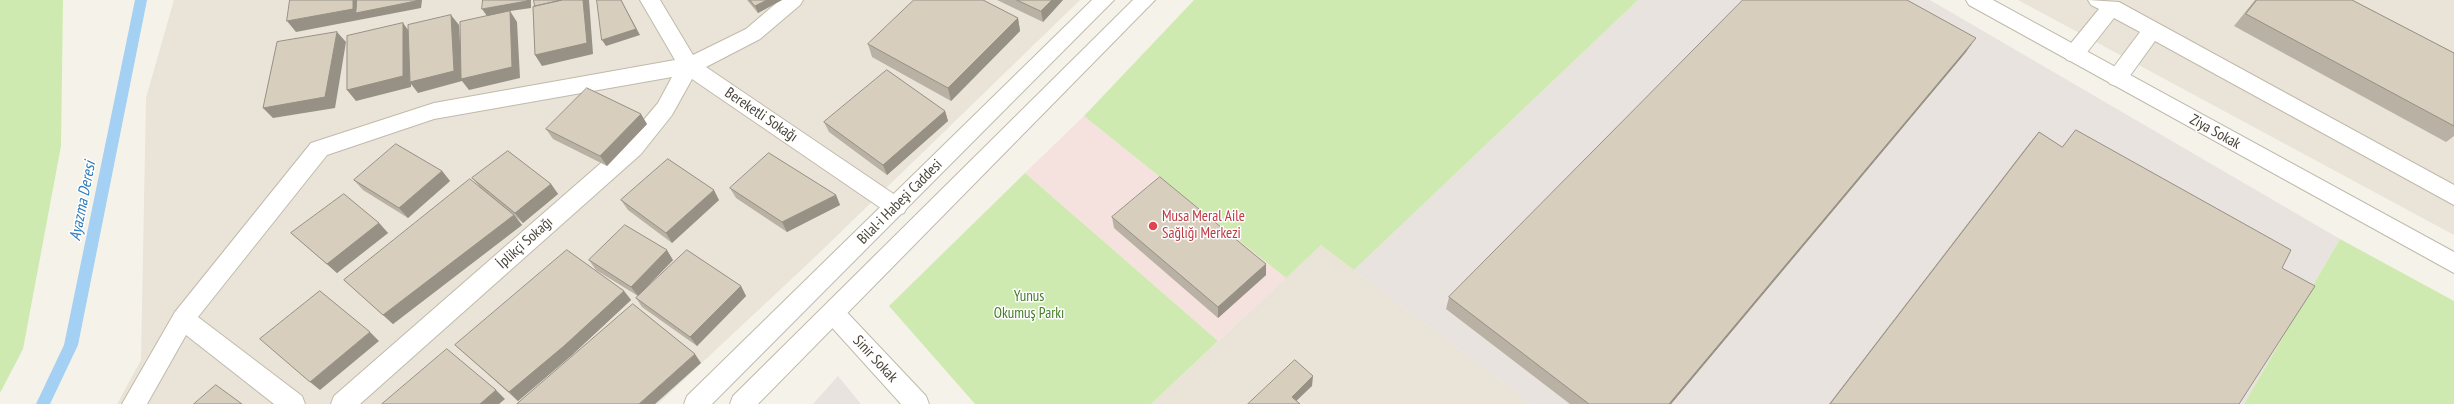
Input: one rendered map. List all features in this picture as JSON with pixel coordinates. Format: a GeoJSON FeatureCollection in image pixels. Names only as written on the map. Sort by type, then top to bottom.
{"type":"FeatureCollection","features":[{"type":"Feature","properties":{"kind":"street","name":"Bereketli Sokağı"},"geometry":{"type":"LineString","coordinates":[[650,0],[689,66],[896,207]]}},
{"type":"Feature","properties":{"kind":"street"},"geometry":{"type":"LineString","coordinates":[[134,404],[183,319],[319,149],[434,111],[689,66],[753,34],[794,0]]}},
{"type":"Feature","properties":{"kind":"street","name":"Bilal-i Habeşi Caddesi"},"geometry":{"type":"LineString","coordinates":[[696,404],[1104,0]]}},
{"type":"Feature","properties":{"kind":"street","name":"Bilal-i Habeşi Caddesi"},"geometry":{"type":"LineString","coordinates":[[742,404],[834,314],[1145,0]]}},
{"type":"Feature","properties":{"kind":"street","name":"Ziya Sokak"},"geometry":{"type":"LineString","coordinates":[[1976,0],[2454,263]]}},
{"type":"Feature","properties":{"kind":"street"},"geometry":{"type":"LineString","coordinates":[[2074,54],[2105,4],[2153,29],[2454,196]]}},
{"type":"Feature","properties":{"kind":"street"},"geometry":{"type":"LineString","coordinates":[[2117,78],[2153,29]]}},
{"type":"Feature","properties":{"kind":"street","name":"İplikçi Sokağı"},"geometry":{"type":"LineString","coordinates":[[343,404],[633,148],[665,109],[689,66]]}},
{"type":"Feature","properties":{"kind":"street","name":"Sinir Sokak"},"geometry":{"type":"LineString","coordinates":[[834,314],[917,404]]}},
{"type":"Feature","properties":{"kind":"street"},"geometry":{"type":"LineString","coordinates":[[183,319],[293,404]]}},
{"type":"Feature","properties":{"kind":"shaded area"},"geometry":{"type":"Polygon","coordinates":[[[174,0],[1080,0],[815,257],[658,404],[117,404],[141,360],[146,98],[174,0]]]}},
{"type":"Feature","properties":{"kind":"shaded area"},"geometry":{"type":"Polygon","coordinates":[[[1638,0],[1930,0],[2340,239],[2244,404],[1531,404],[1354,270],[1638,0]]]}},
{"type":"Feature","properties":{"kind":"shaded area"},"geometry":{"type":"Polygon","coordinates":[[[2018,0],[2454,0],[2454,235],[2018,0]]]}},
{"type":"Feature","properties":{"kind":"shaded area","name":"Musa Meral Aile Sağlığı Merkezi"},"geometry":{"type":"Polygon","coordinates":[[[1084,116],[1286,278],[1218,341],[1025,173],[1084,116]]]}},
{"type":"Feature","properties":{"kind":"shaded area"},"geometry":{"type":"Polygon","coordinates":[[[1321,245],[1531,404],[1151,404],[1321,245]]]}},
{"type":"Feature","properties":{"kind":"shaded area"},"geometry":{"type":"Polygon","coordinates":[[[838,376],[861,404],[813,404],[838,376]]]}},
{"type":"Feature","properties":{"kind":"green space"},"geometry":{"type":"Polygon","coordinates":[[[0,0],[63,0],[61,146],[23,349],[0,393],[0,0]]]}},
{"type":"Feature","properties":{"kind":"green space"},"geometry":{"type":"Polygon","coordinates":[[[1194,0],[1638,0],[1354,270],[1321,245],[1286,278],[1084,116],[1194,0]]]}},
{"type":"Feature","properties":{"kind":"green space","name":"Yunus Okumuş Parkı"},"geometry":{"type":"Polygon","coordinates":[[[1025,173],[1218,341],[1151,404],[975,404],[889,306],[1025,173]]]}},
{"type":"Feature","properties":{"kind":"green space"},"geometry":{"type":"Polygon","coordinates":[[[2340,239],[2454,301],[2454,404],[2244,404],[2340,239]]]}},
{"type":"Feature","properties":{"kind":"building"},"geometry":{"type":"Polygon","coordinates":[[[290,0],[353,0],[353,9],[287,21],[290,0]]]}},
{"type":"Feature","properties":{"kind":"building"},"geometry":{"type":"Polygon","coordinates":[[[357,0],[416,0],[416,1],[356,13],[357,0]]]}},
{"type":"Feature","properties":{"kind":"building"},"geometry":{"type":"Polygon","coordinates":[[[483,0],[527,0],[527,1],[482,9],[483,0]]]}},
{"type":"Feature","properties":{"kind":"building"},"geometry":{"type":"Polygon","coordinates":[[[534,0],[562,0],[535,6],[534,0]]]}},
{"type":"Feature","properties":{"kind":"building"},"geometry":{"type":"Polygon","coordinates":[[[562,0],[583,0],[587,43],[535,55],[533,7],[562,0]]]}},
{"type":"Feature","properties":{"kind":"building"},"geometry":{"type":"Polygon","coordinates":[[[597,0],[621,0],[636,29],[602,40],[597,0]]]}},
{"type":"Feature","properties":{"kind":"building"},"geometry":{"type":"Polygon","coordinates":[[[750,0],[767,0],[755,6],[750,0]]]}},
{"type":"Feature","properties":{"kind":"building"},"geometry":{"type":"Polygon","coordinates":[[[914,0],[983,0],[1018,18],[948,88],[868,44],[914,0]]]}},
{"type":"Feature","properties":{"kind":"building"},"geometry":{"type":"Polygon","coordinates":[[[1017,0],[1052,0],[1041,11],[1017,0]]]}},
{"type":"Feature","properties":{"kind":"building"},"geometry":{"type":"Polygon","coordinates":[[[1743,0],[1907,0],[1976,38],[1669,404],[1589,404],[1449,297],[1743,0]]]}},
{"type":"Feature","properties":{"kind":"building"},"geometry":{"type":"Polygon","coordinates":[[[2257,0],[2352,0],[2454,53],[2454,126],[2246,14],[2257,0]]]}},
{"type":"Feature","properties":{"kind":"building"},"geometry":{"type":"Polygon","coordinates":[[[510,11],[512,67],[461,79],[460,22],[510,11]]]}},
{"type":"Feature","properties":{"kind":"building"},"geometry":{"type":"Polygon","coordinates":[[[451,15],[454,71],[410,82],[408,25],[451,15]]]}},
{"type":"Feature","properties":{"kind":"building"},"geometry":{"type":"Polygon","coordinates":[[[403,23],[403,76],[347,90],[347,36],[403,23]]]}},
{"type":"Feature","properties":{"kind":"building"},"geometry":{"type":"Polygon","coordinates":[[[337,32],[325,97],[263,108],[277,42],[337,32]]]}},
{"type":"Feature","properties":{"kind":"building"},"geometry":{"type":"Polygon","coordinates":[[[887,70],[945,111],[883,165],[824,122],[887,70]]]}},
{"type":"Feature","properties":{"kind":"building"},"geometry":{"type":"Polygon","coordinates":[[[587,88],[641,114],[600,156],[546,129],[587,88]]]}},
{"type":"Feature","properties":{"kind":"building"},"geometry":{"type":"Polygon","coordinates":[[[2076,130],[2291,250],[2282,268],[2315,286],[2239,404],[1830,404],[2039,132],[2062,147],[2076,130]]]}},
{"type":"Feature","properties":{"kind":"building"},"geometry":{"type":"Polygon","coordinates":[[[396,144],[442,171],[399,208],[354,180],[396,144]]]}},
{"type":"Feature","properties":{"kind":"building"},"geometry":{"type":"Polygon","coordinates":[[[508,151],[551,184],[515,213],[472,178],[508,151]]]}},
{"type":"Feature","properties":{"kind":"building"},"geometry":{"type":"Polygon","coordinates":[[[769,153],[836,195],[782,222],[730,188],[769,153]]]}},
{"type":"Feature","properties":{"kind":"building"},"geometry":{"type":"Polygon","coordinates":[[[668,159],[714,190],[666,233],[621,200],[668,159]]]}},
{"type":"Feature","properties":{"kind":"building"},"geometry":{"type":"Polygon","coordinates":[[[1160,177],[1266,264],[1218,307],[1112,217],[1160,177]]]}},
{"type":"Feature","properties":{"kind":"building"},"geometry":{"type":"Polygon","coordinates":[[[470,179],[514,215],[383,315],[344,280],[470,179]]]}},
{"type":"Feature","properties":{"kind":"building"},"geometry":{"type":"Polygon","coordinates":[[[344,194],[379,223],[327,264],[291,233],[344,194]]]}},
{"type":"Feature","properties":{"kind":"building"},"geometry":{"type":"Polygon","coordinates":[[[625,225],[667,250],[631,287],[589,260],[625,225]]]}},
{"type":"Feature","properties":{"kind":"building"},"geometry":{"type":"Polygon","coordinates":[[[567,250],[624,291],[564,346],[509,392],[455,345],[567,250]]]}},
{"type":"Feature","properties":{"kind":"building"},"geometry":{"type":"Polygon","coordinates":[[[687,250],[741,286],[690,337],[636,298],[687,250]]]}},
{"type":"Feature","properties":{"kind":"building"},"geometry":{"type":"Polygon","coordinates":[[[320,291],[370,332],[310,382],[260,339],[320,291]]]}},
{"type":"Feature","properties":{"kind":"building"},"geometry":{"type":"Polygon","coordinates":[[[633,304],[695,354],[639,404],[517,404],[633,304]]]}},
{"type":"Feature","properties":{"kind":"building"},"geometry":{"type":"Polygon","coordinates":[[[447,349],[496,390],[480,404],[382,404],[447,349]]]}},
{"type":"Feature","properties":{"kind":"building"},"geometry":{"type":"Polygon","coordinates":[[[1295,360],[1313,376],[1292,397],[1300,404],[1248,404],[1295,360]]]}},
{"type":"Feature","properties":{"kind":"building"},"geometry":{"type":"Polygon","coordinates":[[[216,385],[242,404],[194,404],[216,385]]]}},
{"type":"Feature","properties":{"kind":"waterway","name":"Ayazma Deresi"},"geometry":{"type":"LineString","coordinates":[[43,404],[71,345],[141,0]]}},
{"type":"Feature","properties":{"kind":"place","name":"Musa Meral Aile Sağlığı Merkezi"},"geometry":{"type":"Point","coordinates":[1153,226]}}]}
